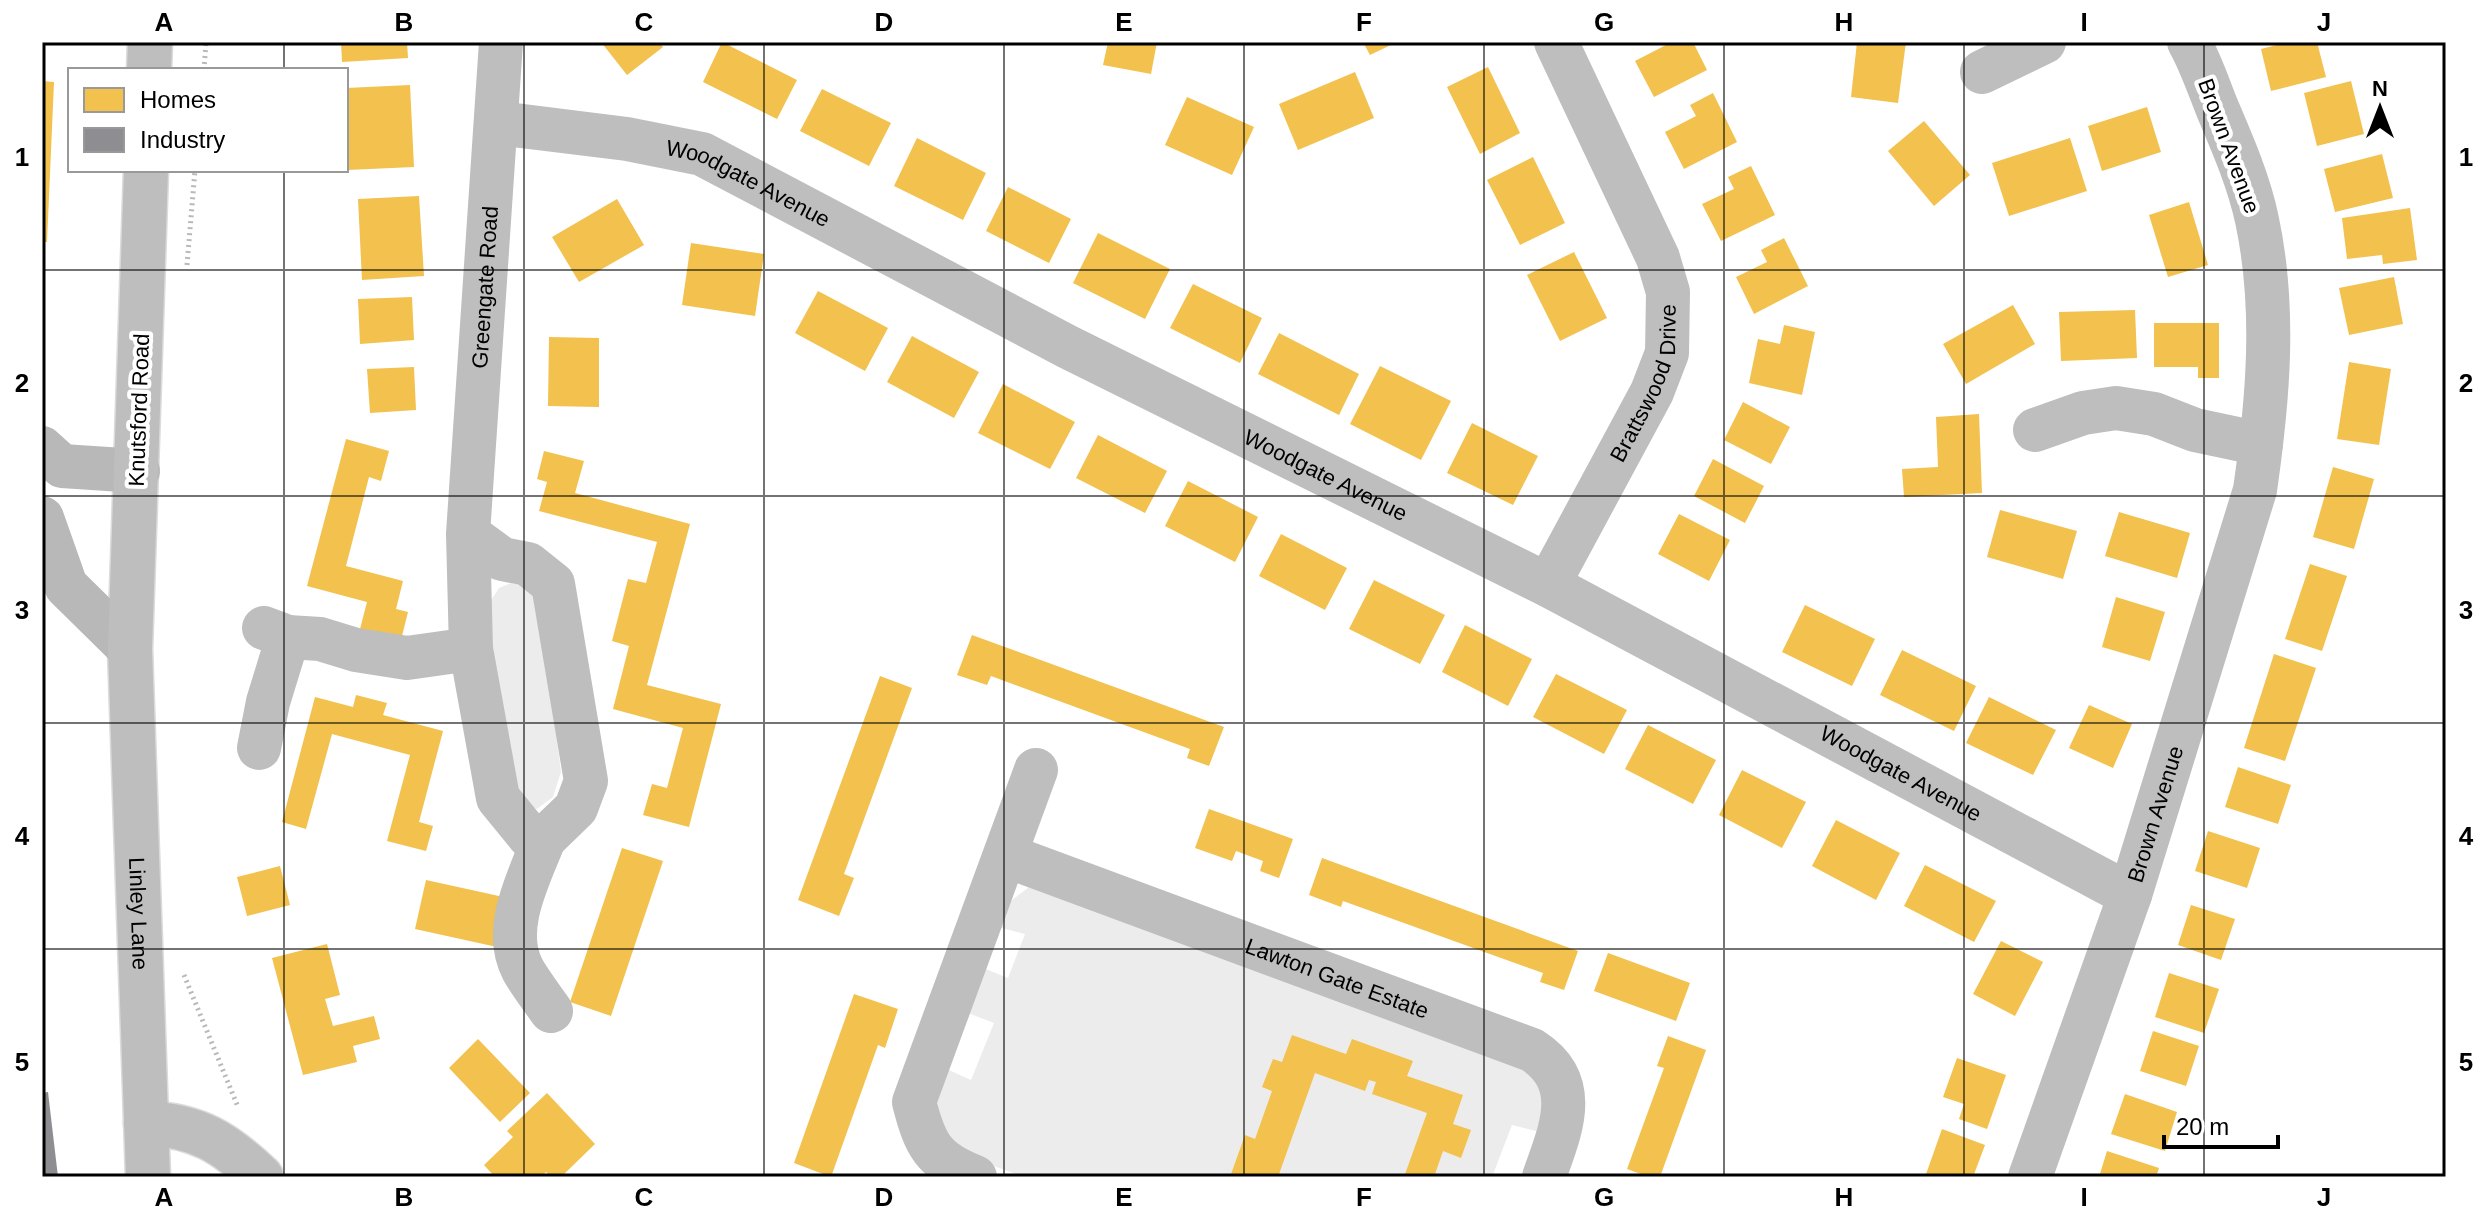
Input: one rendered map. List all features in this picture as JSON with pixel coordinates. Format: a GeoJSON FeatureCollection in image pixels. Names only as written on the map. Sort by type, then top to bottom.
{"type":"FeatureCollection","features":[{"type":"Feature","properties":{"kind":"street"},"geometry":{"type":"LineString","coordinates":[[149,68],[150,42]]}},
{"type":"Feature","properties":{"kind":"street","name":"Greengate Road"},"geometry":{"type":"LineString","coordinates":[[501,42],[498,123],[468,534],[471,649],[498,798],[529,836],[544,839]]}},
{"type":"Feature","properties":{"kind":"street","name":"Brattswood Drive"},"geometry":{"type":"LineString","coordinates":[[1548,585],[1652,392],[1667,353],[1670,323],[1668,292],[1658,258],[1556,42]]}},
{"type":"Feature","properties":{"kind":"street"},"geometry":{"type":"LineString","coordinates":[[1982,72],[2044,42]]}},
{"type":"Feature","properties":{"kind":"street","name":"Brown Avenue"},"geometry":{"type":"LineString","coordinates":[[2030,1177],[2130,895],[2255,490],[2269,362],[2266,274],[2257,218],[2236,154],[2189,42]]}},
{"type":"Feature","properties":{"kind":"street","name":"Woodgate Avenue"},"geometry":{"type":"LineString","coordinates":[[498,123],[627,139],[702,154],[1068,347],[1548,585],[2130,895]]}},
{"type":"Feature","properties":{"kind":"street","name":"Knutsford Road"},"geometry":{"type":"LineString","coordinates":[[130,649],[146,172]]}},
{"type":"Feature","properties":{"kind":"street"},"geometry":{"type":"LineString","coordinates":[[2035,430],[2083,413],[2116,408],[2154,414],[2195,430],[2261,444]]}},
{"type":"Feature","properties":{"kind":"street"},"geometry":{"type":"LineString","coordinates":[[42,448],[62,466],[138,471]]}},
{"type":"Feature","properties":{"kind":"street"},"geometry":{"type":"LineString","coordinates":[[42,518],[66,586],[130,649]]}},
{"type":"Feature","properties":{"kind":"street"},"geometry":{"type":"LineString","coordinates":[[468,534],[502,559],[528,564],[553,584],[586,781],[576,808],[544,839],[519,904],[516,940],[522,968],[551,1011]]}},
{"type":"Feature","properties":{"kind":"street"},"geometry":{"type":"LineString","coordinates":[[259,748],[276,632],[407,658],[471,649]]}},
{"type":"Feature","properties":{"kind":"street","name":"Linley Lane"},"geometry":{"type":"LineString","coordinates":[[130,649],[148,1177]]}},
{"type":"Feature","properties":{"kind":"street"},"geometry":{"type":"LineString","coordinates":[[975,1177],[948,1167],[931,1150],[914,1102],[1007,856],[1036,770]]}},
{"type":"Feature","properties":{"kind":"street","name":"Lawton Gate Estate"},"geometry":{"type":"LineString","coordinates":[[1007,856],[1532,1050],[1548,1060],[1562,1088],[1565,1117],[1544,1177]]}},
{"type":"Feature","properties":{"kind":"street"},"geometry":{"type":"LineString","coordinates":[[146,1123],[183,1125],[224,1144],[261,1177]]}},
{"type":"Feature","properties":{"kind":"path"},"geometry":{"type":"LineString","coordinates":[[204,68],[206,42]]}},
{"type":"Feature","properties":{"kind":"path"},"geometry":{"type":"LineString","coordinates":[[182,970],[243,1118]]}},
{"type":"Feature","properties":{"kind":"shaded area"},"geometry":{"type":"Polygon","coordinates":[[[511,583],[527,586],[539,603],[561,772],[553,797],[537,809],[524,804],[508,773],[488,605],[499,588],[511,583]]]}},
{"type":"Feature","properties":{"kind":"shaded area"},"geometry":{"type":"Polygon","coordinates":[[[1029,887],[1517,1055],[1549,1095],[1544,1133],[1512,1125],[1492,1177],[1024,1177],[955,1152],[931,1099],[940,1066],[971,1080],[994,1023],[960,1010],[978,966],[1008,978],[1025,934],[994,926],[1007,904],[1029,887]]]}},
{"type":"Feature","properties":{"kind":"building: Homes"},"geometry":{"type":"Polygon","coordinates":[[[341,42],[407,42],[408,58],[342,62],[341,42]]]}},
{"type":"Feature","properties":{"kind":"building: Homes"},"geometry":{"type":"Polygon","coordinates":[[[601,42],[659,42],[663,47],[627,75],[601,42]]]}},
{"type":"Feature","properties":{"kind":"building: Homes"},"geometry":{"type":"Polygon","coordinates":[[[722,42],[797,80],[777,119],[703,82],[722,42]]]}},
{"type":"Feature","properties":{"kind":"building: Homes"},"geometry":{"type":"Polygon","coordinates":[[[1108,42],[1157,42],[1151,74],[1103,65],[1108,42]]]}},
{"type":"Feature","properties":{"kind":"building: Homes"},"geometry":{"type":"Polygon","coordinates":[[[1363,42],[1397,42],[1370,55],[1363,42]]]}},
{"type":"Feature","properties":{"kind":"building: Homes"},"geometry":{"type":"Polygon","coordinates":[[[1665,42],[1693,42],[1707,70],[1654,97],[1635,61],[1666,45],[1665,42]]]}},
{"type":"Feature","properties":{"kind":"building: Homes"},"geometry":{"type":"Polygon","coordinates":[[[1857,42],[1906,42],[1898,103],[1851,97],[1857,42]]]}},
{"type":"Feature","properties":{"kind":"building: Homes"},"geometry":{"type":"Polygon","coordinates":[[[2289,42],[2317,42],[2326,77],[2271,91],[2261,49],[2289,42]]]}},
{"type":"Feature","properties":{"kind":"building: Homes"},"geometry":{"type":"Polygon","coordinates":[[[1488,67],[1520,133],[1480,154],[1447,87],[1488,67]]]}},
{"type":"Feature","properties":{"kind":"building: Homes"},"geometry":{"type":"Polygon","coordinates":[[[1355,72],[1374,118],[1298,150],[1279,104],[1355,72]]]}},
{"type":"Feature","properties":{"kind":"building: Homes"},"geometry":{"type":"Polygon","coordinates":[[[42,81],[54,82],[47,242],[42,242],[42,81]]]}},
{"type":"Feature","properties":{"kind":"building: Homes"},"geometry":{"type":"Polygon","coordinates":[[[2351,81],[2364,134],[2317,146],[2304,93],[2351,81]]]}},
{"type":"Feature","properties":{"kind":"building: Homes"},"geometry":{"type":"Polygon","coordinates":[[[410,85],[414,167],[348,170],[348,88],[410,85]]]}},
{"type":"Feature","properties":{"kind":"building: Homes"},"geometry":{"type":"Polygon","coordinates":[[[822,89],[891,123],[869,166],[800,131],[822,89]]]}},
{"type":"Feature","properties":{"kind":"building: Homes"},"geometry":{"type":"Polygon","coordinates":[[[1713,93],[1737,142],[1684,169],[1665,132],[1696,116],[1690,105],[1713,93]]]}},
{"type":"Feature","properties":{"kind":"building: Homes"},"geometry":{"type":"Polygon","coordinates":[[[1187,97],[1254,127],[1232,175],[1165,145],[1187,97]]]}},
{"type":"Feature","properties":{"kind":"building: Homes"},"geometry":{"type":"Polygon","coordinates":[[[2147,107],[2161,152],[2102,171],[2088,126],[2147,107]]]}},
{"type":"Feature","properties":{"kind":"building: Homes"},"geometry":{"type":"Polygon","coordinates":[[[1924,121],[1970,175],[1934,206],[1888,151],[1924,121]]]}},
{"type":"Feature","properties":{"kind":"building: Homes"},"geometry":{"type":"Polygon","coordinates":[[[917,138],[986,173],[963,220],[894,186],[917,138]]]}},
{"type":"Feature","properties":{"kind":"building: Homes"},"geometry":{"type":"Polygon","coordinates":[[[2070,138],[2087,191],[2009,216],[1992,163],[2070,138]]]}},
{"type":"Feature","properties":{"kind":"building: Homes"},"geometry":{"type":"Polygon","coordinates":[[[2382,154],[2393,198],[2335,212],[2324,169],[2382,154]]]}},
{"type":"Feature","properties":{"kind":"building: Homes"},"geometry":{"type":"Polygon","coordinates":[[[1533,157],[1565,223],[1520,245],[1487,180],[1533,157]]]}},
{"type":"Feature","properties":{"kind":"building: Homes"},"geometry":{"type":"Polygon","coordinates":[[[1751,166],[1775,215],[1721,241],[1702,204],[1734,189],[1728,177],[1751,166]]]}},
{"type":"Feature","properties":{"kind":"building: Homes"},"geometry":{"type":"Polygon","coordinates":[[[1008,187],[1071,219],[1049,263],[986,231],[1008,187]]]}},
{"type":"Feature","properties":{"kind":"building: Homes"},"geometry":{"type":"Polygon","coordinates":[[[419,196],[424,276],[362,280],[358,199],[419,196]]]}},
{"type":"Feature","properties":{"kind":"building: Homes"},"geometry":{"type":"Polygon","coordinates":[[[617,199],[644,245],[579,282],[552,237],[617,199]]]}},
{"type":"Feature","properties":{"kind":"building: Homes"},"geometry":{"type":"Polygon","coordinates":[[[2189,202],[2208,265],[2168,277],[2149,215],[2189,202]]]}},
{"type":"Feature","properties":{"kind":"building: Homes"},"geometry":{"type":"Polygon","coordinates":[[[2410,208],[2417,260],[2383,264],[2382,255],[2347,259],[2342,218],[2410,208]]]}},
{"type":"Feature","properties":{"kind":"building: Homes"},"geometry":{"type":"Polygon","coordinates":[[[1098,233],[1170,269],[1145,319],[1073,283],[1098,233]]]}},
{"type":"Feature","properties":{"kind":"building: Homes"},"geometry":{"type":"Polygon","coordinates":[[[1784,238],[1808,286],[1754,314],[1736,277],[1767,262],[1761,250],[1784,238]]]}},
{"type":"Feature","properties":{"kind":"building: Homes"},"geometry":{"type":"Polygon","coordinates":[[[691,243],[764,254],[755,316],[682,305],[691,243]]]}},
{"type":"Feature","properties":{"kind":"building: Homes"},"geometry":{"type":"Polygon","coordinates":[[[1574,252],[1607,318],[1560,341],[1527,275],[1574,252]]]}},
{"type":"Feature","properties":{"kind":"building: Homes"},"geometry":{"type":"Polygon","coordinates":[[[2394,277],[2403,324],[2349,335],[2339,288],[2394,277]]]}},
{"type":"Feature","properties":{"kind":"building: Homes"},"geometry":{"type":"Polygon","coordinates":[[[1193,284],[1262,318],[1240,363],[1170,328],[1193,284]]]}},
{"type":"Feature","properties":{"kind":"building: Homes"},"geometry":{"type":"Polygon","coordinates":[[[818,291],[888,328],[865,371],[795,333],[818,291]]]}},
{"type":"Feature","properties":{"kind":"building: Homes"},"geometry":{"type":"Polygon","coordinates":[[[412,297],[414,340],[360,344],[358,299],[412,297]]]}},
{"type":"Feature","properties":{"kind":"building: Homes"},"geometry":{"type":"Polygon","coordinates":[[[2013,305],[2035,344],[1966,384],[1943,344],[2013,305]]]}},
{"type":"Feature","properties":{"kind":"building: Homes"},"geometry":{"type":"Polygon","coordinates":[[[2135,310],[2137,358],[2061,361],[2059,312],[2135,310]]]}},
{"type":"Feature","properties":{"kind":"building: Homes"},"geometry":{"type":"Polygon","coordinates":[[[2154,323],[2219,323],[2219,378],[2198,378],[2198,367],[2154,367],[2154,323]]]}},
{"type":"Feature","properties":{"kind":"building: Homes"},"geometry":{"type":"Polygon","coordinates":[[[1784,325],[1815,332],[1802,395],[1749,383],[1758,339],[1780,344],[1784,325]]]}},
{"type":"Feature","properties":{"kind":"building: Homes"},"geometry":{"type":"Polygon","coordinates":[[[1279,333],[1359,374],[1339,415],[1258,374],[1279,333]]]}},
{"type":"Feature","properties":{"kind":"building: Homes"},"geometry":{"type":"Polygon","coordinates":[[[912,336],[979,372],[954,418],[887,382],[912,336]]]}},
{"type":"Feature","properties":{"kind":"building: Homes"},"geometry":{"type":"Polygon","coordinates":[[[549,337],[599,338],[599,407],[548,406],[549,337]]]}},
{"type":"Feature","properties":{"kind":"building: Homes"},"geometry":{"type":"Polygon","coordinates":[[[2349,362],[2391,369],[2379,445],[2337,439],[2349,362]]]}},
{"type":"Feature","properties":{"kind":"building: Homes"},"geometry":{"type":"Polygon","coordinates":[[[1380,366],[1451,401],[1421,460],[1350,424],[1380,366]]]}},
{"type":"Feature","properties":{"kind":"building: Homes"},"geometry":{"type":"Polygon","coordinates":[[[414,367],[416,410],[370,413],[367,369],[414,367]]]}},
{"type":"Feature","properties":{"kind":"building: Homes"},"geometry":{"type":"Polygon","coordinates":[[[1003,384],[1075,422],[1050,469],[978,433],[1003,384]]]}},
{"type":"Feature","properties":{"kind":"building: Homes"},"geometry":{"type":"Polygon","coordinates":[[[1743,402],[1790,427],[1771,464],[1724,440],[1743,402]]]}},
{"type":"Feature","properties":{"kind":"building: Homes"},"geometry":{"type":"Polygon","coordinates":[[[1979,414],[1982,493],[1904,497],[1902,469],[1938,467],[1936,417],[1979,414]]]}},
{"type":"Feature","properties":{"kind":"building: Homes"},"geometry":{"type":"Polygon","coordinates":[[[1472,423],[1538,456],[1513,505],[1447,473],[1472,423]]]}},
{"type":"Feature","properties":{"kind":"building: Homes"},"geometry":{"type":"Polygon","coordinates":[[[1098,435],[1167,471],[1145,513],[1076,478],[1098,435]]]}},
{"type":"Feature","properties":{"kind":"building: Homes"},"geometry":{"type":"Polygon","coordinates":[[[346,439],[389,451],[381,481],[369,477],[346,566],[403,581],[396,609],[408,612],[401,640],[360,629],[367,602],[307,586],[346,439]]]}},
{"type":"Feature","properties":{"kind":"building: Homes"},"geometry":{"type":"Polygon","coordinates":[[[544,451],[584,461],[575,493],[690,524],[647,685],[721,704],[689,827],[643,815],[652,784],[667,788],[683,728],[613,709],[629,646],[612,641],[628,579],[646,583],[657,542],[539,511],[547,482],[537,479],[544,451]]]}},
{"type":"Feature","properties":{"kind":"building: Homes"},"geometry":{"type":"Polygon","coordinates":[[[1713,459],[1764,486],[1745,523],[1694,496],[1713,459]]]}},
{"type":"Feature","properties":{"kind":"building: Homes"},"geometry":{"type":"Polygon","coordinates":[[[2333,467],[2374,479],[2354,549],[2313,537],[2333,467]]]}},
{"type":"Feature","properties":{"kind":"building: Homes"},"geometry":{"type":"Polygon","coordinates":[[[1188,481],[1258,517],[1235,562],[1165,526],[1188,481]]]}},
{"type":"Feature","properties":{"kind":"building: Homes"},"geometry":{"type":"Polygon","coordinates":[[[2000,510],[2077,531],[2063,579],[1987,557],[2000,510]]]}},
{"type":"Feature","properties":{"kind":"building: Homes"},"geometry":{"type":"Polygon","coordinates":[[[2119,512],[2190,533],[2177,578],[2105,556],[2119,512]]]}},
{"type":"Feature","properties":{"kind":"building: Homes"},"geometry":{"type":"Polygon","coordinates":[[[1679,514],[1730,540],[1709,581],[1658,554],[1679,514]]]}},
{"type":"Feature","properties":{"kind":"building: Homes"},"geometry":{"type":"Polygon","coordinates":[[[1281,534],[1347,568],[1325,610],[1259,576],[1281,534]]]}},
{"type":"Feature","properties":{"kind":"building: Homes"},"geometry":{"type":"Polygon","coordinates":[[[2310,564],[2347,576],[2322,651],[2285,639],[2310,564]]]}},
{"type":"Feature","properties":{"kind":"building: Homes"},"geometry":{"type":"Polygon","coordinates":[[[1374,580],[1445,615],[1420,664],[1349,629],[1374,580]]]}},
{"type":"Feature","properties":{"kind":"building: Homes"},"geometry":{"type":"Polygon","coordinates":[[[2116,597],[2165,612],[2150,661],[2102,647],[2116,597]]]}},
{"type":"Feature","properties":{"kind":"building: Homes"},"geometry":{"type":"Polygon","coordinates":[[[1805,605],[1875,639],[1852,686],[1782,652],[1805,605]]]}},
{"type":"Feature","properties":{"kind":"building: Homes"},"geometry":{"type":"Polygon","coordinates":[[[1465,625],[1532,659],[1508,706],[1442,672],[1465,625]]]}},
{"type":"Feature","properties":{"kind":"building: Homes"},"geometry":{"type":"Polygon","coordinates":[[[972,635],[1224,727],[1209,766],[1187,758],[1190,749],[991,676],[987,685],[957,675],[972,635]]]}},
{"type":"Feature","properties":{"kind":"building: Homes"},"geometry":{"type":"Polygon","coordinates":[[[1902,650],[1976,686],[1954,731],[1880,695],[1902,650]]]}},
{"type":"Feature","properties":{"kind":"building: Homes"},"geometry":{"type":"Polygon","coordinates":[[[2274,654],[2316,668],[2285,761],[2244,748],[2274,654]]]}},
{"type":"Feature","properties":{"kind":"building: Homes"},"geometry":{"type":"Polygon","coordinates":[[[1556,674],[1627,710],[1604,754],[1533,717],[1556,674]]]}},
{"type":"Feature","properties":{"kind":"building: Homes"},"geometry":{"type":"Polygon","coordinates":[[[880,676],[912,688],[844,874],[854,878],[839,916],[798,900],[880,676]]]}},
{"type":"Feature","properties":{"kind":"building: Homes"},"geometry":{"type":"Polygon","coordinates":[[[356,695],[387,703],[383,715],[443,731],[419,822],[433,826],[426,851],[387,841],[410,755],[332,734],[306,829],[282,822],[315,697],[353,707],[356,695]]]}},
{"type":"Feature","properties":{"kind":"building: Homes"},"geometry":{"type":"Polygon","coordinates":[[[1989,697],[2056,730],[2033,775],[1966,743],[1989,697]]]}},
{"type":"Feature","properties":{"kind":"building: Homes"},"geometry":{"type":"Polygon","coordinates":[[[2089,705],[2132,724],[2113,768],[2069,748],[2089,705]]]}},
{"type":"Feature","properties":{"kind":"building: Homes"},"geometry":{"type":"Polygon","coordinates":[[[1648,725],[1716,760],[1693,804],[1625,769],[1648,725]]]}},
{"type":"Feature","properties":{"kind":"building: Homes"},"geometry":{"type":"Polygon","coordinates":[[[2238,767],[2291,785],[2278,824],[2225,807],[2238,767]]]}},
{"type":"Feature","properties":{"kind":"building: Homes"},"geometry":{"type":"Polygon","coordinates":[[[1742,770],[1806,802],[1782,848],[1719,815],[1742,770]]]}},
{"type":"Feature","properties":{"kind":"building: Homes"},"geometry":{"type":"Polygon","coordinates":[[[1209,809],[1293,839],[1279,878],[1260,871],[1263,861],[1236,851],[1232,861],[1195,848],[1209,809]]]}},
{"type":"Feature","properties":{"kind":"building: Homes"},"geometry":{"type":"Polygon","coordinates":[[[1836,820],[1900,853],[1876,900],[1812,866],[1836,820]]]}},
{"type":"Feature","properties":{"kind":"building: Homes"},"geometry":{"type":"Polygon","coordinates":[[[2208,831],[2260,848],[2247,888],[2195,871],[2208,831]]]}},
{"type":"Feature","properties":{"kind":"building: Homes"},"geometry":{"type":"Polygon","coordinates":[[[622,848],[663,861],[611,1016],[570,1002],[622,848]]]}},
{"type":"Feature","properties":{"kind":"building: Homes"},"geometry":{"type":"Polygon","coordinates":[[[1322,858],[1578,951],[1564,990],[1540,982],[1543,973],[1343,901],[1341,907],[1309,895],[1322,858]]]}},
{"type":"Feature","properties":{"kind":"building: Homes"},"geometry":{"type":"Polygon","coordinates":[[[1925,865],[1996,901],[1974,942],[1904,906],[1925,865]]]}},
{"type":"Feature","properties":{"kind":"building: Homes"},"geometry":{"type":"Polygon","coordinates":[[[280,866],[290,905],[247,916],[237,877],[280,866]]]}},
{"type":"Feature","properties":{"kind":"building: Homes"},"geometry":{"type":"Polygon","coordinates":[[[426,880],[508,898],[497,947],[415,929],[426,880]]]}},
{"type":"Feature","properties":{"kind":"building: Homes"},"geometry":{"type":"Polygon","coordinates":[[[2191,905],[2235,919],[2221,960],[2178,945],[2191,905]]]}},
{"type":"Feature","properties":{"kind":"building: Homes"},"geometry":{"type":"Polygon","coordinates":[[[2001,941],[2043,962],[2015,1016],[1973,994],[2001,941]]]}},
{"type":"Feature","properties":{"kind":"building: Homes"},"geometry":{"type":"Polygon","coordinates":[[[327,944],[340,995],[325,999],[333,1026],[374,1016],[380,1039],[353,1046],[357,1062],[303,1075],[272,958],[327,944]]]}},
{"type":"Feature","properties":{"kind":"building: Homes"},"geometry":{"type":"Polygon","coordinates":[[[1608,953],[1690,983],[1676,1021],[1594,991],[1608,953]]]}},
{"type":"Feature","properties":{"kind":"building: Homes"},"geometry":{"type":"Polygon","coordinates":[[[2169,973],[2219,989],[2204,1033],[2155,1017],[2169,973]]]}},
{"type":"Feature","properties":{"kind":"building: Homes"},"geometry":{"type":"Polygon","coordinates":[[[854,994],[898,1009],[885,1048],[878,1045],[831,1177],[794,1163],[854,994]]]}},
{"type":"Feature","properties":{"kind":"building: Homes"},"geometry":{"type":"Polygon","coordinates":[[[2153,1031],[2199,1046],[2186,1086],[2140,1071],[2153,1031]]]}},
{"type":"Feature","properties":{"kind":"building: Homes"},"geometry":{"type":"Polygon","coordinates":[[[1292,1035],[1346,1054],[1352,1039],[1413,1061],[1407,1076],[1463,1095],[1453,1124],[1471,1130],[1461,1158],[1443,1151],[1434,1177],[1404,1177],[1427,1113],[1372,1094],[1376,1082],[1369,1080],[1365,1091],[1315,1073],[1278,1177],[1230,1177],[1245,1135],[1255,1139],[1272,1091],[1262,1087],[1273,1059],[1282,1062],[1292,1035]]]}},
{"type":"Feature","properties":{"kind":"building: Homes"},"geometry":{"type":"Polygon","coordinates":[[[1668,1036],[1706,1050],[1660,1177],[1649,1177],[1627,1169],[1664,1068],[1657,1066],[1668,1036]]]}},
{"type":"Feature","properties":{"kind":"building: Homes"},"geometry":{"type":"Polygon","coordinates":[[[478,1039],[530,1093],[500,1122],[449,1068],[478,1039]]]}},
{"type":"Feature","properties":{"kind":"building: Homes"},"geometry":{"type":"Polygon","coordinates":[[[1957,1058],[2006,1075],[1987,1129],[1959,1119],[1964,1104],[1943,1097],[1957,1058]]]}},
{"type":"Feature","properties":{"kind":"building: Homes"},"geometry":{"type":"Polygon","coordinates":[[[547,1093],[595,1144],[561,1177],[551,1177],[546,1172],[541,1177],[495,1177],[484,1165],[513,1137],[507,1131],[547,1093]]]}},
{"type":"Feature","properties":{"kind":"building: Homes"},"geometry":{"type":"Polygon","coordinates":[[[2125,1094],[2177,1112],[2165,1151],[2111,1134],[2125,1094]]]}},
{"type":"Feature","properties":{"kind":"building: Homes"},"geometry":{"type":"Polygon","coordinates":[[[1942,1129],[1985,1145],[1973,1177],[1925,1177],[1942,1129]]]}},
{"type":"Feature","properties":{"kind":"building: Homes"},"geometry":{"type":"Polygon","coordinates":[[[2107,1151],[2159,1168],[2156,1177],[2099,1177],[2107,1151]]]}},
{"type":"Feature","properties":{"kind":"building: Industry"},"geometry":{"type":"Polygon","coordinates":[[[48,1092],[58,1177],[42,1177],[42,1093],[48,1092]]]}}]}
